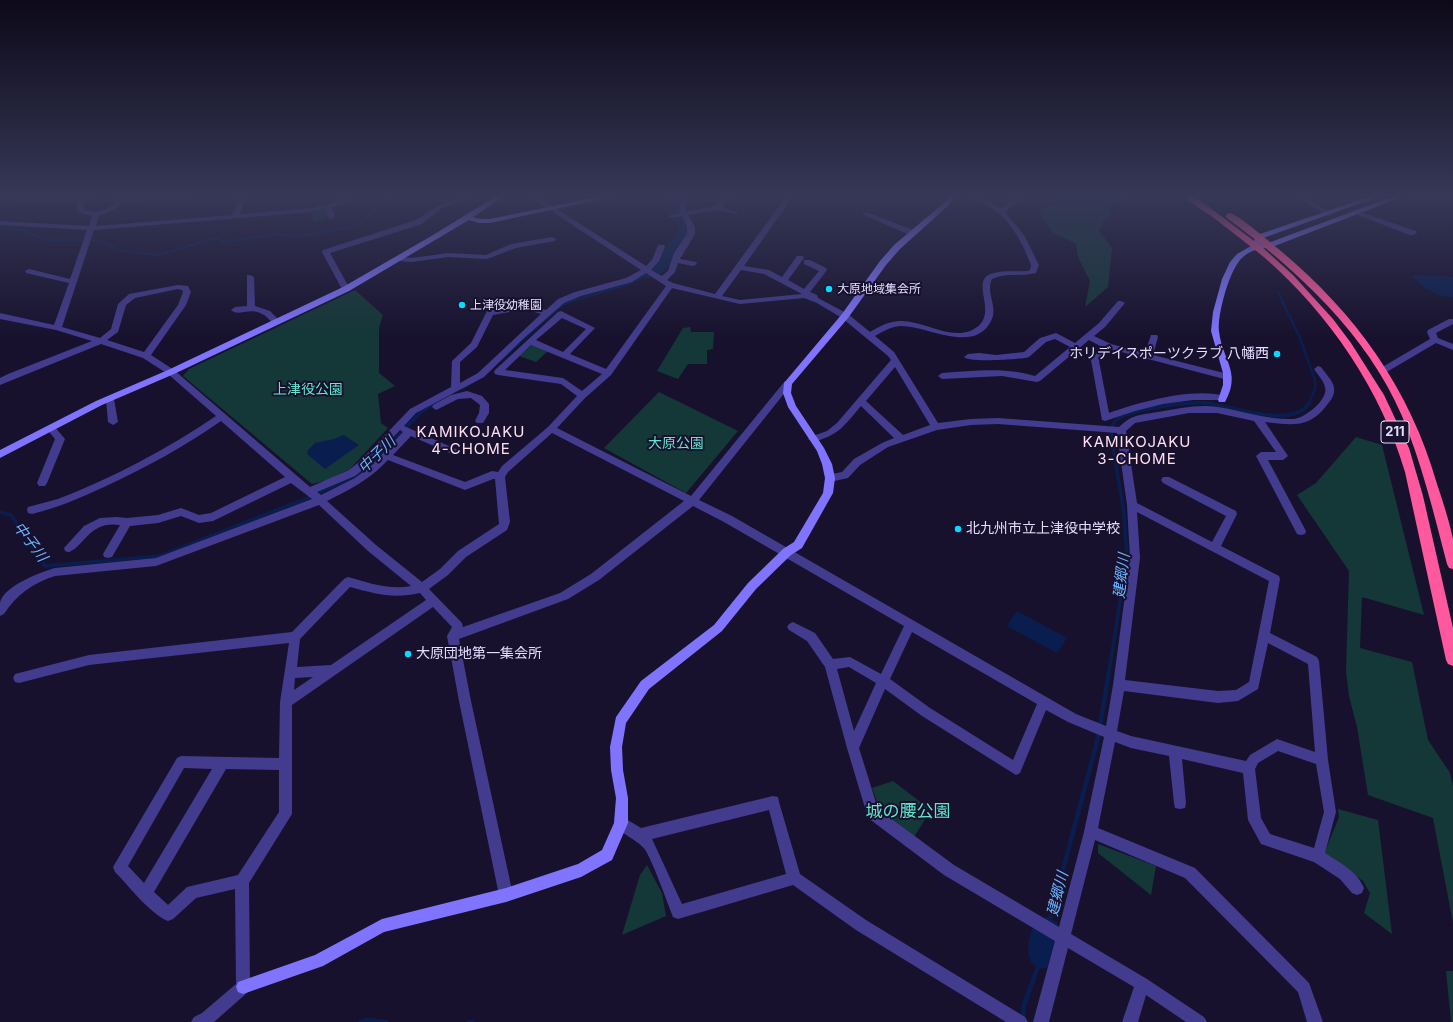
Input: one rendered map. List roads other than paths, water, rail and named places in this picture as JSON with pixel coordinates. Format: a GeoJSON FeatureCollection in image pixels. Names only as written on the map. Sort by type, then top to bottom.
{"type":"FeatureCollection","features":[{"type":"Feature","properties":{"kind":"highway","name":"211"},"geometry":{"type":"LineString","coordinates":[[1259,243],[1330,320],[1371,384],[1388,415],[1403,449],[1420,508],[1453,660]]}},
{"type":"Feature","properties":{"kind":"highway","name":"211"},"geometry":{"type":"LineString","coordinates":[[1262,243],[1269,245],[1301,273],[1324,297],[1351,328],[1382,371],[1405,411],[1422,450],[1441,514],[1453,564]]}},
{"type":"Feature","properties":{"kind":"street"},"geometry":{"type":"LineString","coordinates":[[57,328],[87,243]]}},
{"type":"Feature","properties":{"kind":"street"},"geometry":{"type":"LineString","coordinates":[[346,289],[326,252],[355,243]]}},
{"type":"Feature","properties":{"kind":"street"},"geometry":{"type":"LineString","coordinates":[[0,454],[110,398],[171,372],[346,289],[425,243]]}},
{"type":"Feature","properties":{"kind":"street"},"geometry":{"type":"LineString","coordinates":[[398,259],[412,260],[448,255],[487,257],[514,246],[532,243]]}},
{"type":"Feature","properties":{"kind":"street"},"geometry":{"type":"LineString","coordinates":[[606,243],[664,280],[717,297],[740,302],[804,296],[820,301]]}},
{"type":"Feature","properties":{"kind":"street"},"geometry":{"type":"LineString","coordinates":[[243,987],[242,881],[285,814],[286,702],[295,637],[348,582],[382,591],[402,592],[422,588],[444,572],[462,554],[503,526],[505,522],[500,476],[504,469],[551,429],[582,396],[608,373],[664,280],[671,272],[678,253],[685,243]]}},
{"type":"Feature","properties":{"kind":"street"},"geometry":{"type":"LineString","coordinates":[[717,297],[758,243]]}},
{"type":"Feature","properties":{"kind":"street"},"geometry":{"type":"LineString","coordinates":[[453,636],[564,596],[595,577],[692,500],[845,316],[883,263],[902,243]]}},
{"type":"Feature","properties":{"kind":"street"},"geometry":{"type":"LineString","coordinates":[[869,336],[891,325],[905,323],[946,333],[963,335],[973,333],[985,324],[990,315],[991,308],[985,284],[987,279],[993,276],[1026,274],[1033,271],[1035,265],[1026,243]]}},
{"type":"Feature","properties":{"kind":"street"},"geometry":{"type":"LineString","coordinates":[[1220,404],[1229,382],[1227,366],[1217,340],[1215,325],[1222,293],[1231,265],[1240,254],[1255,243]]}},
{"type":"Feature","properties":{"kind":"street"},"geometry":{"type":"LineString","coordinates":[[1269,245],[1275,243]]}},
{"type":"Feature","properties":{"kind":"street"},"geometry":{"type":"LineString","coordinates":[[0,610],[22,586],[42,575],[55,572],[156,562],[314,495],[358,481],[373,470],[386,456],[404,429],[413,411],[454,391],[481,375],[546,313],[561,301],[578,294],[629,280],[648,270],[656,260],[661,247]]}},
{"type":"Feature","properties":{"kind":"street"},"geometry":{"type":"LineString","coordinates":[[676,260],[693,264]]}},
{"type":"Feature","properties":{"kind":"street"},"geometry":{"type":"LineString","coordinates":[[784,280],[804,260],[823,270],[806,292]]}},
{"type":"Feature","properties":{"kind":"street"},"geometry":{"type":"LineString","coordinates":[[738,267],[766,272],[784,280],[845,316],[891,354],[936,427]]}},
{"type":"Feature","properties":{"kind":"street"},"geometry":{"type":"LineString","coordinates":[[30,271],[74,282]]}},
{"type":"Feature","properties":{"kind":"street"},"geometry":{"type":"LineString","coordinates":[[250,277],[251,308]]}},
{"type":"Feature","properties":{"kind":"street"},"geometry":{"type":"LineString","coordinates":[[0,382],[11,376],[101,341],[115,330],[122,304],[132,296],[178,287],[185,288],[187,292],[182,305],[146,356]]}},
{"type":"Feature","properties":{"kind":"street"},"geometry":{"type":"LineString","coordinates":[[942,376],[1005,372],[1021,374],[1037,379],[1102,325],[1121,303]]}},
{"type":"Feature","properties":{"kind":"street"},"geometry":{"type":"LineString","coordinates":[[436,407],[454,391],[456,361],[474,345],[490,313],[526,306],[546,313]]}},
{"type":"Feature","properties":{"kind":"street"},"geometry":{"type":"LineString","coordinates":[[235,310],[251,308],[265,310],[271,314],[276,322]]}},
{"type":"Feature","properties":{"kind":"street"},"geometry":{"type":"LineString","coordinates":[[565,355],[591,328],[561,314],[498,372],[564,381],[582,396]]}},
{"type":"Feature","properties":{"kind":"street"},"geometry":{"type":"LineString","coordinates":[[0,316],[57,328],[101,341],[146,356],[171,372],[292,478],[314,495],[372,548],[422,588],[458,626],[453,636],[465,701],[506,895]]}},
{"type":"Feature","properties":{"kind":"street"},"geometry":{"type":"LineString","coordinates":[[1452,321],[1431,332],[1435,340],[1453,347]]}},
{"type":"Feature","properties":{"kind":"street"},"geometry":{"type":"LineString","coordinates":[[968,357],[979,356],[996,358],[1026,355],[1043,340],[1056,336],[1076,347]]}},
{"type":"Feature","properties":{"kind":"street"},"geometry":{"type":"LineString","coordinates":[[1088,337],[1108,346],[1228,377]]}},
{"type":"Feature","properties":{"kind":"street"},"geometry":{"type":"LineString","coordinates":[[1148,356],[1154,337]]}},
{"type":"Feature","properties":{"kind":"street"},"geometry":{"type":"LineString","coordinates":[[1382,371],[1435,340]]}},
{"type":"Feature","properties":{"kind":"street"},"geometry":{"type":"LineString","coordinates":[[530,342],[608,373]]}},
{"type":"Feature","properties":{"kind":"street"},"geometry":{"type":"LineString","coordinates":[[1108,346],[1095,360],[1105,418],[1122,411],[1147,404],[1210,396],[1220,404],[1257,418],[1294,422],[1306,418],[1329,396],[1330,387],[1318,369]]}},
{"type":"Feature","properties":{"kind":"street"},"geometry":{"type":"LineString","coordinates":[[813,439],[830,433],[840,425],[896,361]]}},
{"type":"Feature","properties":{"kind":"street"},"geometry":{"type":"LineString","coordinates":[[199,1022],[207,1018],[243,987],[318,961],[382,926],[506,895],[581,870],[607,855],[621,823],[622,798],[617,770],[616,746],[620,721],[645,685],[718,628],[747,591],[787,552],[798,545],[828,493],[830,478],[827,464],[792,407],[787,393],[788,383]]}},
{"type":"Feature","properties":{"kind":"street"},"geometry":{"type":"LineString","coordinates":[[454,391],[480,398],[485,404],[484,413],[480,421]]}},
{"type":"Feature","properties":{"kind":"street"},"geometry":{"type":"LineString","coordinates":[[110,398],[113,422]]}},
{"type":"Feature","properties":{"kind":"street"},"geometry":{"type":"LineString","coordinates":[[861,402],[901,439]]}},
{"type":"Feature","properties":{"kind":"street"},"geometry":{"type":"LineString","coordinates":[[830,478],[845,475],[857,462],[885,445],[936,427],[998,420],[1120,430],[1131,420],[1220,404]]}},
{"type":"Feature","properties":{"kind":"street"},"geometry":{"type":"LineString","coordinates":[[1122,411],[1131,420]]}},
{"type":"Feature","properties":{"kind":"street"},"geometry":{"type":"LineString","coordinates":[[32,510],[52,505],[109,481],[187,440],[222,417]]}},
{"type":"Feature","properties":{"kind":"street"},"geometry":{"type":"LineString","coordinates":[[1257,418],[1282,456],[1261,456],[1301,531]]}},
{"type":"Feature","properties":{"kind":"street"},"geometry":{"type":"LineString","coordinates":[[42,483],[60,440],[51,428]]}},
{"type":"Feature","properties":{"kind":"street"},"geometry":{"type":"LineString","coordinates":[[404,429],[455,452]]}},
{"type":"Feature","properties":{"kind":"street"},"geometry":{"type":"LineString","coordinates":[[314,495],[352,473],[404,429]]}},
{"type":"Feature","properties":{"kind":"street"},"geometry":{"type":"LineString","coordinates":[[551,429],[692,500],[787,552],[1072,718],[1131,742],[1249,768]]}},
{"type":"Feature","properties":{"kind":"street"},"geometry":{"type":"LineString","coordinates":[[1041,1022],[1061,935],[1091,832],[1118,685],[1135,558],[1132,505],[1120,430]]}},
{"type":"Feature","properties":{"kind":"street"},"geometry":{"type":"LineString","coordinates":[[386,456],[465,486],[492,475],[500,476]]}},
{"type":"Feature","properties":{"kind":"street"},"geometry":{"type":"LineString","coordinates":[[68,548],[82,532],[97,523],[112,519],[127,522],[158,519],[181,512],[199,518],[213,517],[292,478]]}},
{"type":"Feature","properties":{"kind":"street"},"geometry":{"type":"LineString","coordinates":[[1166,480],[1232,514],[1214,547]]}},
{"type":"Feature","properties":{"kind":"street"},"geometry":{"type":"LineString","coordinates":[[1118,685],[1218,697],[1238,695],[1254,685],[1275,579],[1132,505]]}},
{"type":"Feature","properties":{"kind":"street"},"geometry":{"type":"LineString","coordinates":[[108,554],[127,522]]}},
{"type":"Feature","properties":{"kind":"street"},"geometry":{"type":"LineString","coordinates":[[286,702],[434,600]]}},
{"type":"Feature","properties":{"kind":"street"},"geometry":{"type":"LineString","coordinates":[[853,748],[910,625]]}},
{"type":"Feature","properties":{"kind":"street"},"geometry":{"type":"LineString","coordinates":[[793,627],[811,638],[830,665],[873,813],[949,870],[1142,984],[1200,1022]]}},
{"type":"Feature","properties":{"kind":"street"},"geometry":{"type":"LineString","coordinates":[[1264,635],[1313,661],[1322,760],[1330,812],[1318,856]]}},
{"type":"Feature","properties":{"kind":"street"},"geometry":{"type":"LineString","coordinates":[[19,678],[89,660],[295,637]]}},
{"type":"Feature","properties":{"kind":"street"},"geometry":{"type":"LineString","coordinates":[[830,665],[850,662],[883,681],[926,712],[1016,769],[1044,701]]}},
{"type":"Feature","properties":{"kind":"street"},"geometry":{"type":"LineString","coordinates":[[290,673],[331,670]]}},
{"type":"Feature","properties":{"kind":"street"},"geometry":{"type":"LineString","coordinates":[[1322,760],[1277,745],[1254,760],[1249,768],[1255,820],[1266,839],[1318,856],[1345,874],[1357,888]]}},
{"type":"Feature","properties":{"kind":"street"},"geometry":{"type":"LineString","coordinates":[[1175,752],[1180,803]]}},
{"type":"Feature","properties":{"kind":"street"},"geometry":{"type":"LineString","coordinates":[[242,881],[192,892],[168,914],[145,894],[120,867],[181,762],[285,764]]}},
{"type":"Feature","properties":{"kind":"street"},"geometry":{"type":"LineString","coordinates":[[145,894],[223,762]]}},
{"type":"Feature","properties":{"kind":"street"},"geometry":{"type":"LineString","coordinates":[[640,835],[773,802],[794,878],[861,925],[1015,1019]]}},
{"type":"Feature","properties":{"kind":"street"},"geometry":{"type":"LineString","coordinates":[[621,823],[640,835],[650,846],[678,912],[794,878]]}},
{"type":"Feature","properties":{"kind":"street"},"geometry":{"type":"LineString","coordinates":[[1091,832],[1190,873],[1304,988],[1315,1022]]}},
{"type":"Feature","properties":{"kind":"street"},"geometry":{"type":"LineString","coordinates":[[1130,1022],[1142,984]]}},
{"type":"Feature","properties":{"kind":"water"},"geometry":{"type":"Polygon","coordinates":[[[1412,276],[1453,277],[1453,297],[1435,294],[1412,276]]]}},
{"type":"Feature","properties":{"kind":"water"},"geometry":{"type":"Polygon","coordinates":[[[344,435],[359,445],[325,469],[307,454],[308,450],[315,443],[344,435]]]}},
{"type":"Feature","properties":{"kind":"water"},"geometry":{"type":"Polygon","coordinates":[[[1017,611],[1067,638],[1057,653],[1007,626],[1017,611]]]}},
{"type":"Feature","properties":{"kind":"waterway"},"geometry":{"type":"LineString","coordinates":[[104,243],[118,250],[160,255],[199,243]]}},
{"type":"Feature","properties":{"kind":"waterway","name":"中子川"},"geometry":{"type":"LineString","coordinates":[[647,274],[666,260],[678,243]]}},
{"type":"Feature","properties":{"kind":"waterway","name":"中子川"},"geometry":{"type":"LineString","coordinates":[[500,361],[558,308],[566,303],[631,283],[647,274]]}},
{"type":"Feature","properties":{"kind":"waterway","name":"建郷川"},"geometry":{"type":"LineString","coordinates":[[1278,292],[1300,338],[1315,380],[1315,389],[1309,403]]}},
{"type":"Feature","properties":{"kind":"waterway","name":"中子川"},"geometry":{"type":"LineString","coordinates":[[463,388],[480,378]]}},
{"type":"Feature","properties":{"kind":"waterway","name":"中子川"},"geometry":{"type":"LineString","coordinates":[[435,403],[441,399]]}},
{"type":"Feature","properties":{"kind":"waterway","name":"中子川"},"geometry":{"type":"LineString","coordinates":[[0,512],[11,515],[45,566],[160,556],[303,500],[350,479],[364,471],[421,412],[436,402]]}},
{"type":"Feature","properties":{"kind":"waterway","name":"建郷川"},"geometry":{"type":"LineString","coordinates":[[1109,672],[1127,557],[1124,514],[1111,434],[1112,426],[1116,420],[1123,416],[1145,410],[1173,405],[1197,403],[1206,403],[1276,416],[1290,415],[1302,410],[1309,403]]}},
{"type":"Feature","properties":{"kind":"waterway","name":"建郷川"},"geometry":{"type":"LineString","coordinates":[[1048,926],[1098,738],[1109,671]]}},
{"type":"Feature","properties":{"kind":"waterway","name":"建郷川"},"geometry":{"type":"LineString","coordinates":[[1043,953],[1046,933]]}},
{"type":"Feature","properties":{"kind":"waterway","name":"建郷川"},"geometry":{"type":"LineString","coordinates":[[1022,1022],[1024,1005],[1043,953]]}},
{"type":"Feature","properties":{"kind":"waterway","name":"建郷川"},"geometry":{"type":"LineString","coordinates":[[361,1022],[367,1020],[386,1022]]}},
{"type":"Feature","properties":{"kind":"place","name":"大原地域集会所"},"geometry":{"type":"Point","coordinates":[829,289]}},
{"type":"Feature","properties":{"kind":"place","name":"上津役幼稚園"},"geometry":{"type":"Point","coordinates":[462,305]}},
{"type":"Feature","properties":{"kind":"place","name":"ホリデイスポーツクラブ 八幡西"},"geometry":{"type":"Point","coordinates":[1277,354]}},
{"type":"Feature","properties":{"kind":"place","name":"北九州市立上津役中学校"},"geometry":{"type":"Point","coordinates":[958,529]}},
{"type":"Feature","properties":{"kind":"place","name":"大原団地第一集会所"},"geometry":{"type":"Point","coordinates":[408,654]}},
{"type":"Feature","properties":{"kind":"district","name":"KAMIKOJAKU 4-CHOME"},"geometry":{"type":"Point","coordinates":[471,440]}},
{"type":"Feature","properties":{"kind":"district","name":"KAMIKOJAKU 3-CHOME"},"geometry":{"type":"Point","coordinates":[1137,450]}},
{"type":"Feature","properties":{"kind":"park label","name":"上津役公園"},"geometry":{"type":"Point","coordinates":[308,390]}},
{"type":"Feature","properties":{"kind":"park label","name":"大原公園"},"geometry":{"type":"Point","coordinates":[676,444]}},
{"type":"Feature","properties":{"kind":"park label","name":"城の腰公園"},"geometry":{"type":"Point","coordinates":[908,812]}}]}
